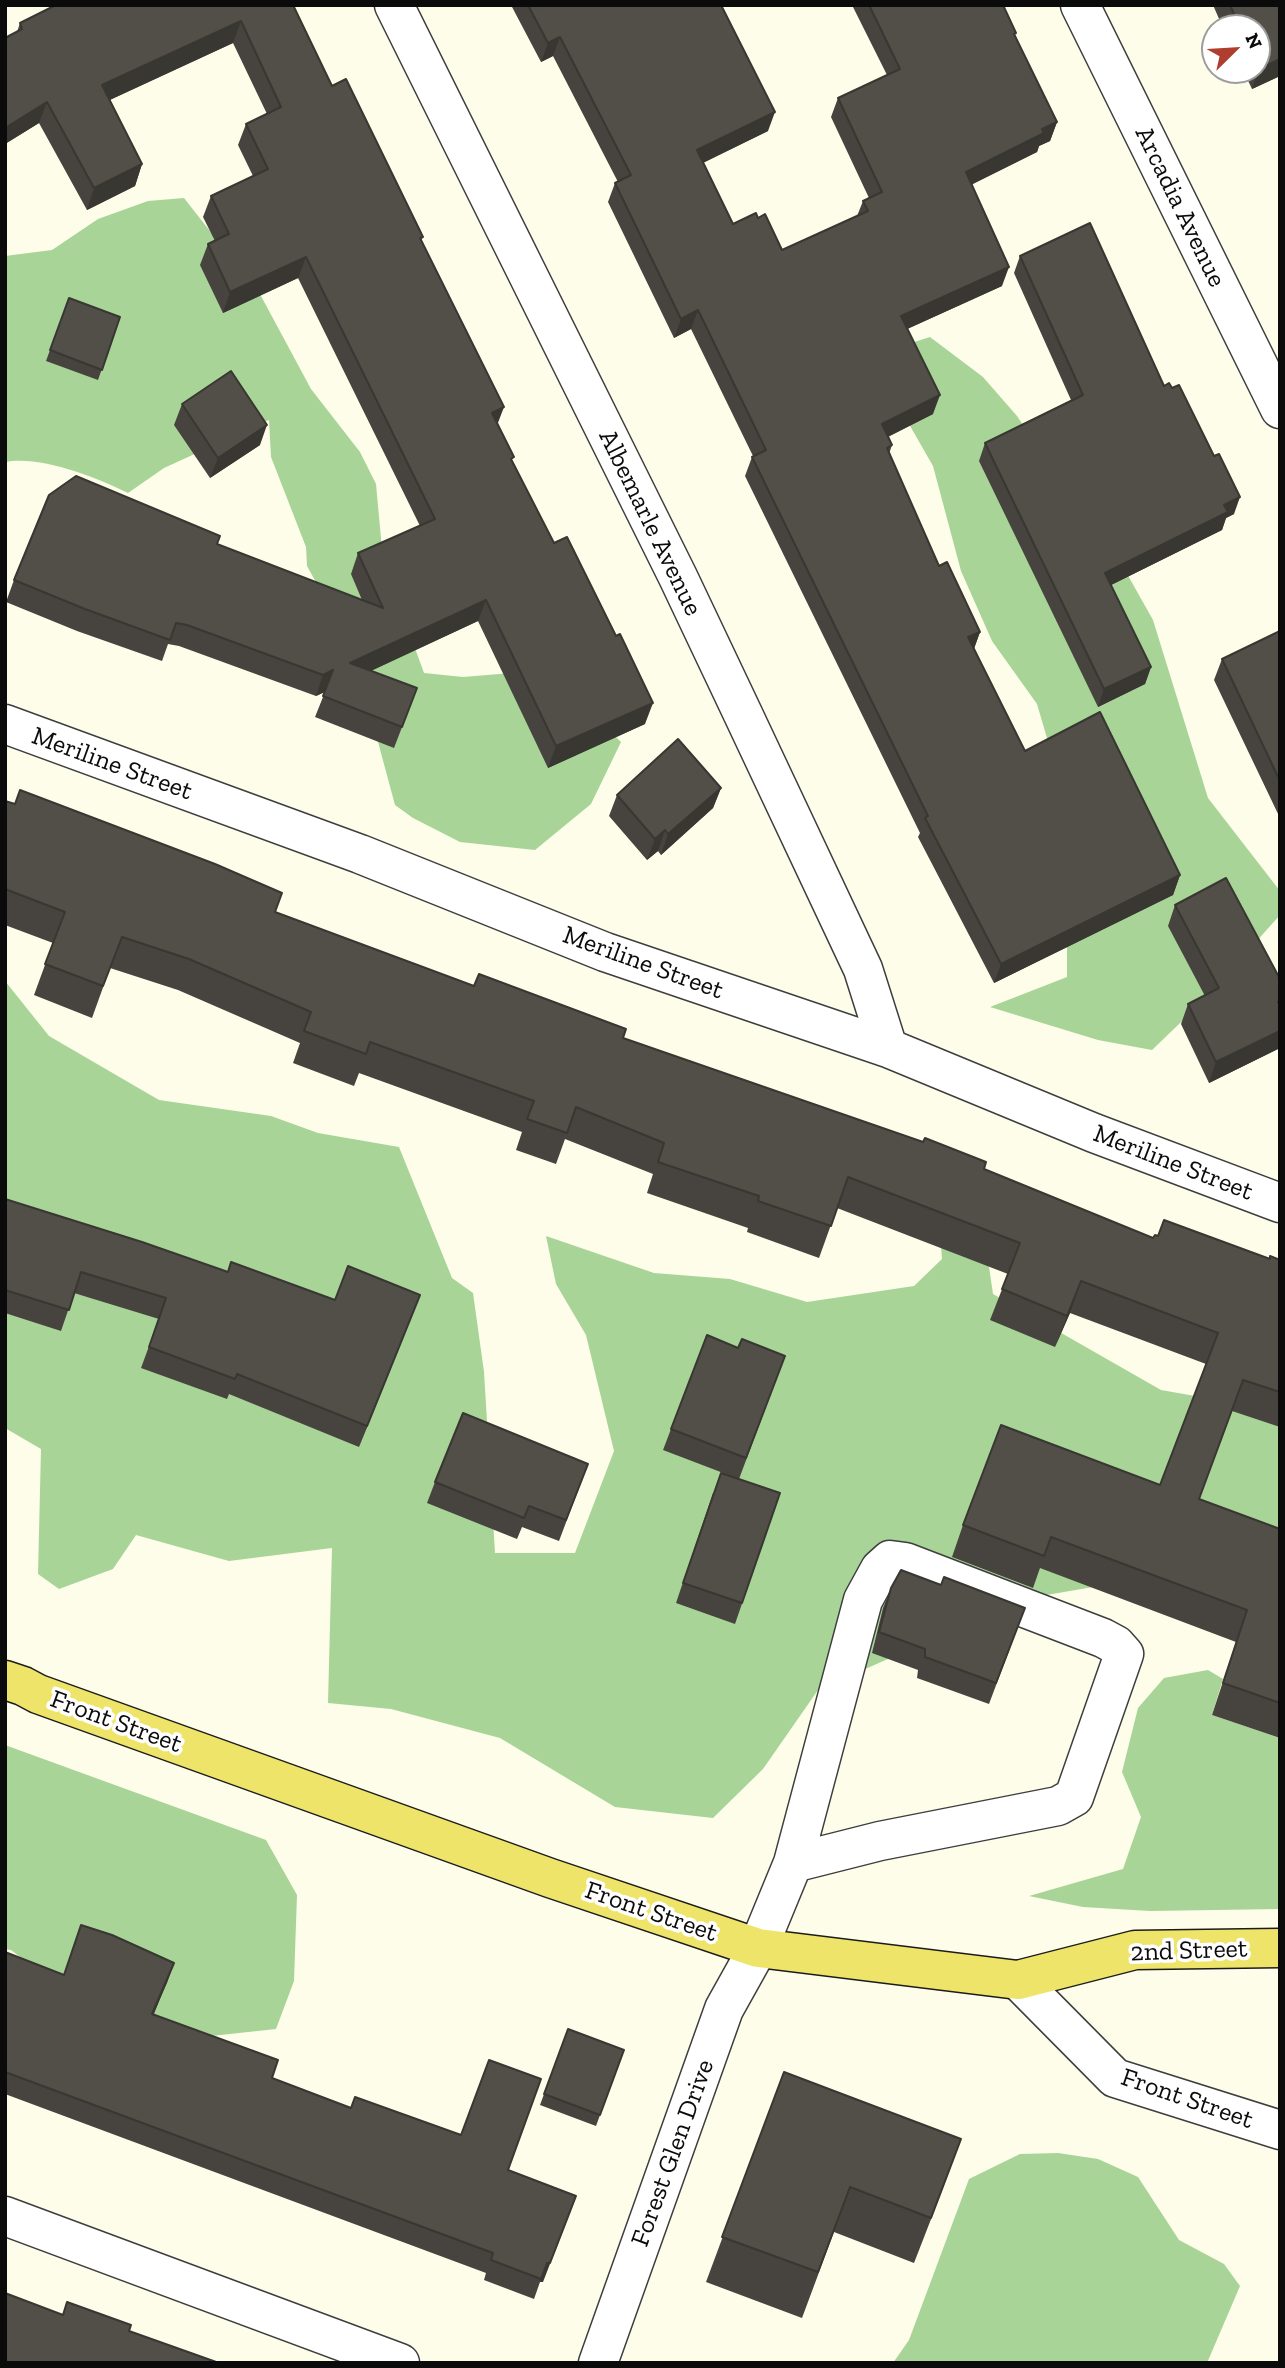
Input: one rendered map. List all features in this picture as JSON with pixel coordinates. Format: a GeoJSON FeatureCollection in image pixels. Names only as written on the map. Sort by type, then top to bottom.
{"type":"FeatureCollection","features":[{"type":"Feature","properties":{"kind":"main road","name":"Front Street"},"geometry":{"type":"LineString","coordinates":[[5,1680],[37,1694],[550,1878],[758,1948],[1018,1980]]}},
{"type":"Feature","properties":{"kind":"main road","name":"2nd Street"},"geometry":{"type":"LineString","coordinates":[[1018,1980],[1135,1950],[1280,1948]]}},
{"type":"Feature","properties":{"kind":"street","name":"Albemarle Avenue"},"geometry":{"type":"LineString","coordinates":[[394,5],[678,577],[742,712],[863,969],[888,1048]]}},
{"type":"Feature","properties":{"kind":"street","name":"Arcadia Avenue"},"geometry":{"type":"LineString","coordinates":[[1080,5],[1280,409]]}},
{"type":"Feature","properties":{"kind":"street","name":"Meriline Street"},"geometry":{"type":"LineString","coordinates":[[5,724],[360,854],[605,952],[888,1048],[1094,1133],[1280,1203]]}},
{"type":"Feature","properties":{"kind":"street","name":"Forest Glen Drive"},"geometry":{"type":"LineString","coordinates":[[598,2363],[724,2009],[758,1948],[793,1863],[863,1600],[880,1569],[890,1560],[905,1562],[1103,1638],[1116,1645],[1124,1654],[1074,1797],[1058,1806],[880,1841],[793,1863]]}},
{"type":"Feature","properties":{"kind":"street","name":"Front Street"},"geometry":{"type":"LineString","coordinates":[[1018,1980],[1115,2078],[1280,2130]]}},
{"type":"Feature","properties":{"kind":"street"},"geometry":{"type":"LineString","coordinates":[[5,2216],[400,2363]]}},
{"type":"Feature","properties":{"kind":"green space"},"geometry":{"type":"Polygon","coordinates":[[[184,198],[261,296],[311,389],[360,452],[376,484],[383,560],[424,673],[463,677],[548,670],[621,742],[591,804],[535,850],[460,842],[413,818],[395,805],[353,649],[307,566],[306,547],[271,457],[269,420],[164,468],[128,493],[68,469],[34,462],[5,462],[5,256],[52,250],[98,219],[148,201],[184,198]]]}},
{"type":"Feature","properties":{"kind":"green space"},"geometry":{"type":"Polygon","coordinates":[[[930,337],[983,377],[1017,416],[1126,572],[1153,620],[1208,798],[1280,891],[1280,915],[1203,1001],[1152,1050],[1098,1040],[990,1007],[1067,977],[1067,806],[1037,704],[992,641],[961,571],[933,466],[870,356],[930,337]]]}},
{"type":"Feature","properties":{"kind":"green space"},"geometry":{"type":"Polygon","coordinates":[[[5,981],[49,1036],[159,1100],[271,1116],[318,1133],[399,1147],[452,1278],[473,1293],[484,1372],[495,1553],[575,1553],[614,1451],[586,1335],[556,1284],[546,1236],[654,1273],[730,1279],[807,1302],[914,1286],[942,1259],[934,1155],[973,1159],[993,1294],[1161,1390],[1280,1411],[1280,1632],[1134,1580],[1023,1599],[818,1690],[763,1769],[713,1818],[615,1807],[500,1738],[391,1709],[328,1703],[332,1548],[229,1561],[136,1535],[113,1569],[59,1589],[38,1574],[41,1449],[5,1428],[5,981]]]}},
{"type":"Feature","properties":{"kind":"green space"},"geometry":{"type":"Polygon","coordinates":[[[1208,1670],[1223,1679],[1212,1715],[1280,1738],[1280,1909],[1150,1911],[1083,1907],[1029,1896],[1123,1869],[1141,1817],[1122,1772],[1138,1708],[1164,1678],[1208,1670]]]}},
{"type":"Feature","properties":{"kind":"green space"},"geometry":{"type":"Polygon","coordinates":[[[5,1745],[266,1840],[297,1895],[294,1981],[276,2029],[202,2037],[48,1979],[11,1950],[5,1949],[5,1745]]]}},
{"type":"Feature","properties":{"kind":"green space"},"geometry":{"type":"Polygon","coordinates":[[[1058,2153],[1098,2159],[1138,2177],[1179,2240],[1224,2264],[1240,2286],[1207,2363],[893,2363],[909,2340],[969,2179],[1020,2154],[1058,2153]]]}},
{"type":"Feature","properties":{"kind":"building"},"geometry":{"type":"Polygon","coordinates":[[[56,5],[293,5],[332,86],[346,79],[423,237],[420,238],[504,407],[492,413],[514,457],[511,459],[554,543],[567,537],[616,636],[620,634],[653,703],[556,746],[486,600],[350,663],[417,688],[402,727],[323,696],[333,670],[323,675],[187,625],[176,623],[170,640],[14,580],[49,495],[76,476],[220,536],[217,544],[383,608],[358,553],[435,519],[306,257],[230,292],[208,244],[229,234],[211,196],[268,169],[246,124],[281,107],[241,21],[102,85],[142,164],[94,188],[47,102],[5,128],[5,38],[22,29],[20,23],[56,5]]]}},
{"type":"Feature","properties":{"kind":"building"},"geometry":{"type":"Polygon","coordinates":[[[528,5],[721,5],[775,112],[697,150],[733,224],[756,213],[758,218],[765,214],[782,250],[868,211],[863,201],[882,192],[838,98],[900,69],[869,5],[1003,5],[1016,33],[1014,34],[1057,122],[1042,129],[1044,133],[966,172],[1009,267],[901,316],[940,395],[882,424],[892,445],[887,448],[939,566],[947,562],[980,632],[968,637],[1025,751],[1100,712],[1180,875],[1001,964],[925,818],[928,816],[752,457],[766,450],[698,310],[681,319],[615,183],[631,175],[560,37],[548,43],[528,5]]]}},
{"type":"Feature","properties":{"kind":"building"},"geometry":{"type":"Polygon","coordinates":[[[1230,5],[1280,5],[1280,59],[1271,63],[1271,14],[1234,14],[1230,5]]]}},
{"type":"Feature","properties":{"kind":"building"},"geometry":{"type":"Polygon","coordinates":[[[1090,223],[1164,386],[1169,383],[1172,388],[1179,385],[1214,456],[1219,454],[1240,497],[1224,505],[1228,512],[1105,573],[1151,667],[1104,689],[985,443],[1083,395],[1020,256],[1090,223]]]}},
{"type":"Feature","properties":{"kind":"building"},"geometry":{"type":"Polygon","coordinates":[[[69,298],[120,317],[102,370],[50,350],[69,298]]]}},
{"type":"Feature","properties":{"kind":"building"},"geometry":{"type":"Polygon","coordinates":[[[231,371],[267,425],[218,458],[182,404],[231,371]]]}},
{"type":"Feature","properties":{"kind":"building"},"geometry":{"type":"Polygon","coordinates":[[[1280,631],[1280,781],[1222,659],[1280,631]]]}},
{"type":"Feature","properties":{"kind":"building"},"geometry":{"type":"Polygon","coordinates":[[[678,739],[721,788],[668,834],[665,830],[655,839],[617,795],[678,739]]]}},
{"type":"Feature","properties":{"kind":"building"},"geometry":{"type":"Polygon","coordinates":[[[20,790],[215,864],[282,893],[275,912],[474,986],[479,974],[626,1029],[623,1038],[923,1142],[925,1138],[986,1162],[984,1169],[1153,1238],[1158,1236],[1164,1220],[1270,1259],[1270,1256],[1280,1260],[1280,1392],[1243,1380],[1199,1499],[1280,1529],[1280,1703],[1223,1683],[1247,1610],[1051,1537],[1044,1556],[963,1525],[1001,1425],[1160,1485],[1218,1333],[1081,1281],[1067,1316],[1002,1289],[1020,1243],[848,1177],[831,1226],[758,1201],[759,1196],[658,1162],[664,1143],[576,1107],[567,1133],[527,1119],[534,1101],[370,1042],[366,1054],[304,1031],[311,1012],[189,959],[122,937],[103,986],[45,964],[65,912],[5,889],[5,801],[15,804],[20,790]]]}},
{"type":"Feature","properties":{"kind":"building"},"geometry":{"type":"Polygon","coordinates":[[[1226,878],[1280,979],[1280,1031],[1216,1062],[1188,1004],[1219,988],[1175,905],[1226,878]]]}},
{"type":"Feature","properties":{"kind":"building"},"geometry":{"type":"Polygon","coordinates":[[[5,1199],[228,1272],[231,1262],[335,1300],[348,1266],[420,1295],[367,1426],[237,1374],[235,1379],[149,1347],[166,1298],[81,1272],[69,1310],[5,1290],[5,1199]]]}},
{"type":"Feature","properties":{"kind":"building"},"geometry":{"type":"Polygon","coordinates":[[[707,1335],[738,1348],[742,1339],[785,1356],[746,1458],[671,1429],[707,1335]]]}},
{"type":"Feature","properties":{"kind":"building"},"geometry":{"type":"Polygon","coordinates":[[[463,1413],[588,1464],[566,1520],[529,1506],[524,1518],[435,1482],[463,1413]]]}},
{"type":"Feature","properties":{"kind":"building"},"geometry":{"type":"Polygon","coordinates":[[[721,1473],[780,1493],[742,1603],[683,1583],[721,1473]]]}},
{"type":"Feature","properties":{"kind":"building"},"geometry":{"type":"Polygon","coordinates":[[[901,1570],[941,1585],[944,1577],[1025,1608],[996,1683],[925,1657],[925,1649],[879,1632],[891,1588],[901,1570]]]}},
{"type":"Feature","properties":{"kind":"building"},"geometry":{"type":"Polygon","coordinates":[[[81,1925],[112,1935],[174,1963],[152,2014],[278,2060],[272,2078],[351,2108],[355,2097],[461,2135],[489,2060],[541,2079],[508,2170],[576,2196],[541,2279],[491,2260],[493,2253],[5,2072],[5,1952],[64,1975],[81,1925]]]}},
{"type":"Feature","properties":{"kind":"building"},"geometry":{"type":"Polygon","coordinates":[[[568,2029],[624,2050],[600,2115],[544,2094],[568,2029]]]}},
{"type":"Feature","properties":{"kind":"building"},"geometry":{"type":"Polygon","coordinates":[[[784,2072],[961,2139],[931,2218],[850,2187],[818,2272],[722,2237],[784,2072]]]}},
{"type":"Feature","properties":{"kind":"building"},"geometry":{"type":"Polygon","coordinates":[[[5,2293],[63,2315],[67,2302],[131,2325],[129,2331],[219,2363],[5,2363],[5,2293]]]}}]}
